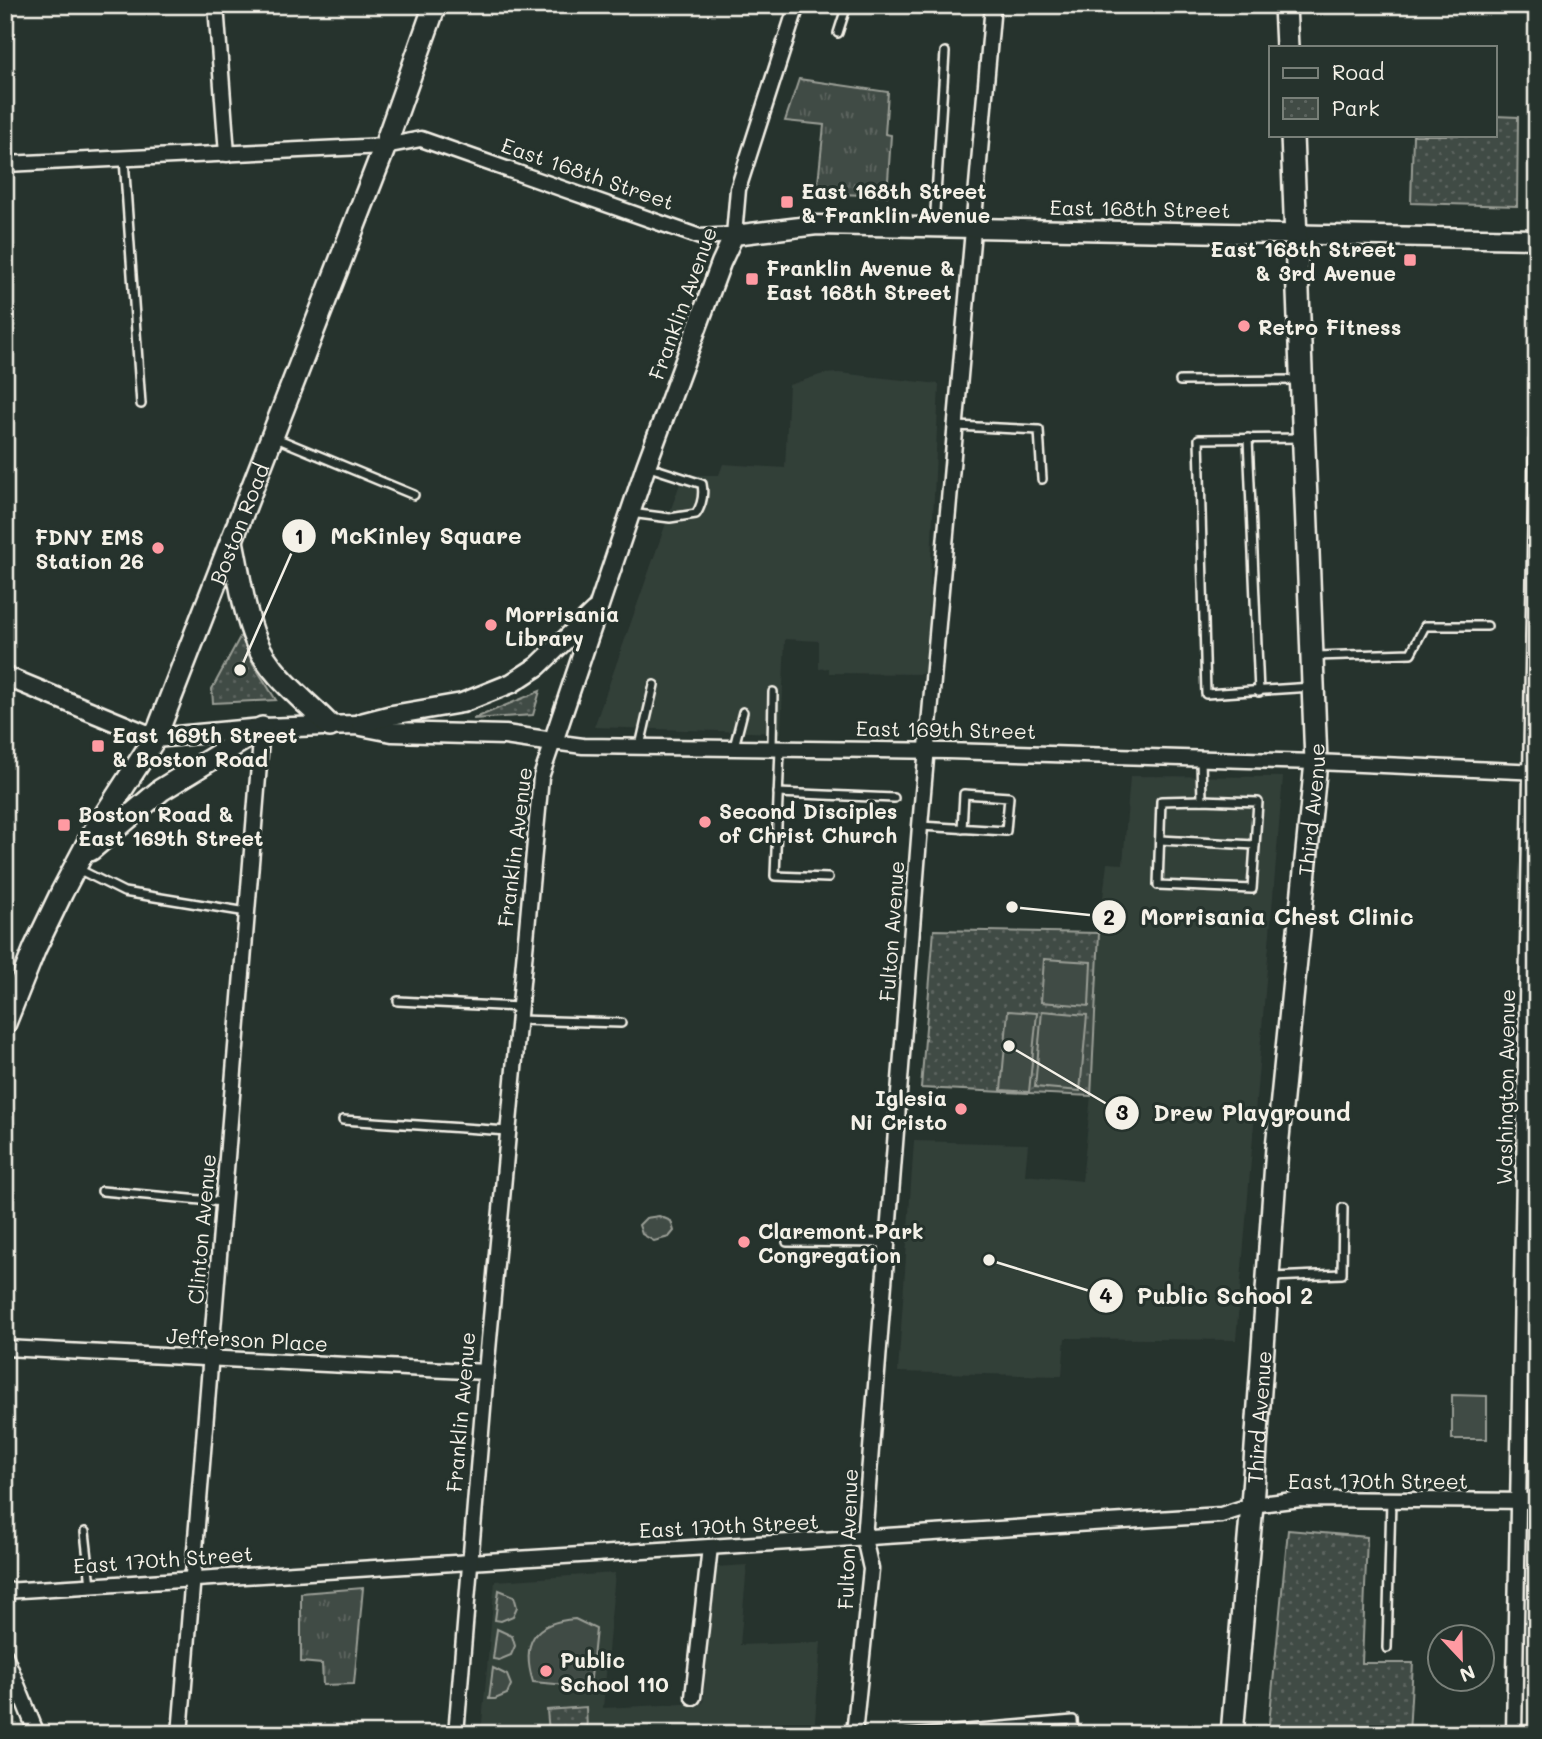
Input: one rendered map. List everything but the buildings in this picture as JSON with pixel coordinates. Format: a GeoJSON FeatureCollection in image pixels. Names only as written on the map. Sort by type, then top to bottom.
{"type":"FeatureCollection","features":[{"type":"Feature","properties":{"kind":"main road"},"geometry":{"type":"LineString","coordinates":[[1285,5],[1287,46]]}},
{"type":"Feature","properties":{"kind":"main road","name":"Boston Road"},"geometry":{"type":"LineString","coordinates":[[5,1023],[35,948],[76,864],[125,781],[155,738],[385,146],[430,7]]}},
{"type":"Feature","properties":{"kind":"main road","name":"Third Avenue"},"geometry":{"type":"LineString","coordinates":[[1232,1734],[1252,1505],[1277,1148],[1316,762],[1292,136]]}},
{"type":"Feature","properties":{"kind":"main road"},"geometry":{"type":"LineString","coordinates":[[232,541],[256,642],[289,687],[330,726]]}},
{"type":"Feature","properties":{"kind":"main road"},"geometry":{"type":"LineString","coordinates":[[76,864],[161,790],[262,728]]}},
{"type":"Feature","properties":{"kind":"street"},"geometry":{"type":"LineString","coordinates":[[216,5],[227,154]]}},
{"type":"Feature","properties":{"kind":"street","name":"Franklin Avenue"},"geometry":{"type":"LineString","coordinates":[[456,1734],[486,1372],[541,776],[646,466],[721,263],[734,235],[738,189],[797,5]]}},
{"type":"Feature","properties":{"kind":"street","name":"Fulton Avenue"},"geometry":{"type":"LineString","coordinates":[[853,1734],[870,1569],[864,1538],[926,750],[993,5]]}},
{"type":"Feature","properties":{"kind":"street","name":"East 168th Street"},"geometry":{"type":"LineString","coordinates":[[5,164],[385,146],[421,139],[700,237],[817,225],[1537,239]]}},
{"type":"Feature","properties":{"kind":"street","name":"Washington Avenue"},"geometry":{"type":"LineString","coordinates":[[1514,1734],[1534,772],[1537,440]]}},
{"type":"Feature","properties":{"kind":"street","name":"East 169th Street"},"geometry":{"type":"LineString","coordinates":[[356,725],[391,715],[462,703],[512,683],[538,666],[597,609]]}},
{"type":"Feature","properties":{"kind":"street","name":"East 169th Street"},"geometry":{"type":"LineString","coordinates":[[5,676],[155,738],[262,728],[356,725],[392,732],[505,735],[583,746],[926,750],[1316,762],[1534,772]]}},
{"type":"Feature","properties":{"kind":"street","name":"Clinton Avenue"},"geometry":{"type":"LineString","coordinates":[[180,1734],[262,728]]}},
{"type":"Feature","properties":{"kind":"street","name":"Jefferson Place"},"geometry":{"type":"LineString","coordinates":[[5,1348],[486,1372]]}},
{"type":"Feature","properties":{"kind":"street","name":"East 170th Street"},"geometry":{"type":"LineString","coordinates":[[5,1591],[1221,1515],[1252,1505],[1301,1499],[1537,1501]]}},
{"type":"Feature","properties":{"kind":"street"},"geometry":{"type":"LineString","coordinates":[[693,1698],[710,1547]]}},
{"type":"Feature","properties":{"kind":"street"},"geometry":{"type":"LineString","coordinates":[[5,1655],[37,1734]]}},
{"type":"Feature","properties":{"kind":"lane"},"geometry":{"type":"LineString","coordinates":[[838,33],[847,5]]}},
{"type":"Feature","properties":{"kind":"lane"},"geometry":{"type":"LineString","coordinates":[[934,228],[945,52]]}},
{"type":"Feature","properties":{"kind":"lane"},"geometry":{"type":"LineString","coordinates":[[124,159],[141,404]]}},
{"type":"Feature","properties":{"kind":"lane"},"geometry":{"type":"LineString","coordinates":[[1180,382],[1302,380]]}},
{"type":"Feature","properties":{"kind":"lane"},"geometry":{"type":"LineString","coordinates":[[955,426],[1038,430],[1042,480]]}},
{"type":"Feature","properties":{"kind":"lane"},"geometry":{"type":"LineString","coordinates":[[272,437],[414,495]]}},
{"type":"Feature","properties":{"kind":"lane"},"geometry":{"type":"LineString","coordinates":[[1248,438],[1259,692]]}},
{"type":"Feature","properties":{"kind":"lane"},"geometry":{"type":"LineString","coordinates":[[1304,438],[1199,439],[1206,694],[1313,687]]}},
{"type":"Feature","properties":{"kind":"lane"},"geometry":{"type":"LineString","coordinates":[[630,513],[670,518],[696,514],[699,509],[702,484],[646,466]]}},
{"type":"Feature","properties":{"kind":"lane"},"geometry":{"type":"LineString","coordinates":[[1312,656],[1411,653],[1425,626],[1487,626]]}},
{"type":"Feature","properties":{"kind":"lane"},"geometry":{"type":"LineString","coordinates":[[640,747],[654,685]]}},
{"type":"Feature","properties":{"kind":"lane"},"geometry":{"type":"LineString","coordinates":[[773,692],[778,793],[775,876],[828,878]]}},
{"type":"Feature","properties":{"kind":"lane"},"geometry":{"type":"LineString","coordinates":[[734,748],[743,712]]}},
{"type":"Feature","properties":{"kind":"lane"},"geometry":{"type":"LineString","coordinates":[[1201,758],[1202,800]]}},
{"type":"Feature","properties":{"kind":"lane"},"geometry":{"type":"LineString","coordinates":[[778,793],[894,798]]}},
{"type":"Feature","properties":{"kind":"lane"},"geometry":{"type":"LineString","coordinates":[[920,826],[962,829],[1006,831],[1009,797],[964,794],[962,829]]}},
{"type":"Feature","properties":{"kind":"lane"},"geometry":{"type":"LineString","coordinates":[[1202,800],[1258,802],[1252,889],[1158,885],[1161,801],[1202,800]]}},
{"type":"Feature","properties":{"kind":"lane"},"geometry":{"type":"LineString","coordinates":[[1160,840],[1255,845]]}},
{"type":"Feature","properties":{"kind":"lane"},"geometry":{"type":"LineString","coordinates":[[76,864],[124,892],[247,912]]}},
{"type":"Feature","properties":{"kind":"lane"},"geometry":{"type":"LineString","coordinates":[[398,1001],[621,1023]]}},
{"type":"Feature","properties":{"kind":"lane"},"geometry":{"type":"LineString","coordinates":[[344,1120],[508,1131]]}},
{"type":"Feature","properties":{"kind":"lane"},"geometry":{"type":"LineString","coordinates":[[102,1191],[224,1202]]}},
{"type":"Feature","properties":{"kind":"lane"},"geometry":{"type":"LineString","coordinates":[[1268,1278],[1342,1273],[1343,1208]]}},
{"type":"Feature","properties":{"kind":"lane"},"geometry":{"type":"LineString","coordinates":[[787,1242],[888,1243]]}},
{"type":"Feature","properties":{"kind":"lane"},"geometry":{"type":"LineString","coordinates":[[1387,1648],[1391,1500]]}},
{"type":"Feature","properties":{"kind":"lane"},"geometry":{"type":"LineString","coordinates":[[85,1532],[91,1585]]}},
{"type":"Feature","properties":{"kind":"lane"},"geometry":{"type":"LineString","coordinates":[[907,1734],[1004,1730],[1073,1720],[1074,1734]]}},
{"type":"Feature","properties":{"kind":"shaded area"},"geometry":{"type":"Polygon","coordinates":[[[839,373],[939,384],[926,674],[829,673],[829,668],[819,669],[819,641],[785,639],[781,733],[594,727],[683,475],[719,475],[723,464],[785,468],[789,385],[823,374],[839,373]]]}},
{"type":"Feature","properties":{"kind":"shaded area"},"geometry":{"type":"Polygon","coordinates":[[[1130,776],[1283,777],[1236,1340],[1065,1338],[1062,1376],[898,1372],[914,1141],[1028,1144],[1025,1175],[1082,1181],[1091,1096],[1099,933],[1107,863],[1123,864],[1130,776]]]}},
{"type":"Feature","properties":{"kind":"shaded area","name":"Public School 110"},"geometry":{"type":"Polygon","coordinates":[[[747,1565],[740,1645],[821,1642],[814,1734],[481,1734],[495,1581],[615,1573],[603,1708],[703,1703],[716,1567],[747,1565]]]}},
{"type":"Feature","properties":{"kind":"green space"},"geometry":{"type":"Polygon","coordinates":[[[799,79],[888,92],[885,134],[891,135],[887,196],[817,193],[824,125],[785,121],[799,79]]]}},
{"type":"Feature","properties":{"kind":"green space"},"geometry":{"type":"Polygon","coordinates":[[[1496,116],[1518,117],[1517,206],[1411,203],[1413,136],[1496,136],[1496,116]]]}},
{"type":"Feature","properties":{"kind":"green space"},"geometry":{"type":"Polygon","coordinates":[[[241,635],[251,660],[276,700],[213,703],[212,689],[241,635]]]}},
{"type":"Feature","properties":{"kind":"green space"},"geometry":{"type":"Polygon","coordinates":[[[540,691],[533,715],[473,719],[540,691]]]}},
{"type":"Feature","properties":{"kind":"green space"},"geometry":{"type":"Polygon","coordinates":[[[934,930],[1099,933],[1091,1096],[921,1088],[934,930]]]}},
{"type":"Feature","properties":{"kind":"green space"},"geometry":{"type":"Polygon","coordinates":[[[1044,959],[1091,962],[1089,1006],[1041,1002],[1044,959]]]}},
{"type":"Feature","properties":{"kind":"green space"},"geometry":{"type":"Polygon","coordinates":[[[1008,1011],[1037,1013],[1029,1092],[1001,1090],[1008,1011]]]}},
{"type":"Feature","properties":{"kind":"green space"},"geometry":{"type":"Polygon","coordinates":[[[1042,1011],[1087,1015],[1080,1091],[1035,1087],[1042,1011]]]}},
{"type":"Feature","properties":{"kind":"green space"},"geometry":{"type":"Polygon","coordinates":[[[659,1216],[671,1221],[674,1231],[669,1237],[654,1241],[642,1234],[639,1225],[646,1218],[659,1216]]]}},
{"type":"Feature","properties":{"kind":"green space"},"geometry":{"type":"Polygon","coordinates":[[[1452,1395],[1487,1396],[1487,1439],[1452,1439],[1452,1395]]]}},
{"type":"Feature","properties":{"kind":"green space"},"geometry":{"type":"Polygon","coordinates":[[[1288,1530],[1367,1537],[1362,1663],[1413,1663],[1409,1734],[1268,1734],[1288,1530]]]}},
{"type":"Feature","properties":{"kind":"green space"},"geometry":{"type":"Polygon","coordinates":[[[363,1588],[354,1684],[323,1685],[322,1664],[301,1662],[301,1593],[363,1588]]]}},
{"type":"Feature","properties":{"kind":"green space"},"geometry":{"type":"Polygon","coordinates":[[[499,1590],[514,1596],[517,1607],[513,1616],[501,1621],[495,1620],[499,1590]]]}},
{"type":"Feature","properties":{"kind":"green space"},"geometry":{"type":"Polygon","coordinates":[[[575,1619],[596,1629],[590,1687],[533,1682],[529,1656],[534,1637],[549,1625],[575,1619]]]}},
{"type":"Feature","properties":{"kind":"green space"},"geometry":{"type":"Polygon","coordinates":[[[497,1629],[512,1636],[515,1646],[511,1655],[499,1660],[493,1659],[497,1629]]]}},
{"type":"Feature","properties":{"kind":"green space"},"geometry":{"type":"Polygon","coordinates":[[[493,1668],[507,1675],[511,1685],[507,1694],[489,1699],[493,1668]]]}},
{"type":"Feature","properties":{"kind":"green space"},"geometry":{"type":"Polygon","coordinates":[[[586,1707],[587,1729],[549,1732],[547,1710],[586,1707]]]}},
{"type":"Feature","properties":{"kind":"place","name":"East 168th Street & Franklin Avenue"},"geometry":{"type":"Point","coordinates":[787,202]}},
{"type":"Feature","properties":{"kind":"place","name":"East 168th Street & 3rd Avenue"},"geometry":{"type":"Point","coordinates":[1410,260]}},
{"type":"Feature","properties":{"kind":"place","name":"Franklin Avenue & East 168th Street"},"geometry":{"type":"Point","coordinates":[752,279]}},
{"type":"Feature","properties":{"kind":"place","name":"Retro Fitness"},"geometry":{"type":"Point","coordinates":[1244,326]}},
{"type":"Feature","properties":{"kind":"place","name":"FDNY EMS Station 26"},"geometry":{"type":"Point","coordinates":[158,548]}},
{"type":"Feature","properties":{"kind":"place","name":"Morrisania Library"},"geometry":{"type":"Point","coordinates":[491,625]}},
{"type":"Feature","properties":{"kind":"place","name":"McKinley Square"},"geometry":{"type":"Point","coordinates":[240,670]}},
{"type":"Feature","properties":{"kind":"place","name":"East 169th Street & Boston Road"},"geometry":{"type":"Point","coordinates":[98,746]}},
{"type":"Feature","properties":{"kind":"place","name":"Second Disciples of Christ Church"},"geometry":{"type":"Point","coordinates":[705,822]}},
{"type":"Feature","properties":{"kind":"place","name":"Boston Road & East 169th Street"},"geometry":{"type":"Point","coordinates":[64,825]}},
{"type":"Feature","properties":{"kind":"place","name":"Morrisania Chest Clinic"},"geometry":{"type":"Point","coordinates":[1012,907]}},
{"type":"Feature","properties":{"kind":"place","name":"Drew Playground"},"geometry":{"type":"Point","coordinates":[1009,1046]}},
{"type":"Feature","properties":{"kind":"place","name":"Iglesia Ni Cristo"},"geometry":{"type":"Point","coordinates":[961,1109]}},
{"type":"Feature","properties":{"kind":"place","name":"Claremont Park Congregation"},"geometry":{"type":"Point","coordinates":[744,1242]}},
{"type":"Feature","properties":{"kind":"place","name":"Public School 2"},"geometry":{"type":"Point","coordinates":[989,1260]}},
{"type":"Feature","properties":{"kind":"place","name":"Public School 110"},"geometry":{"type":"Point","coordinates":[546,1671]}}]}
